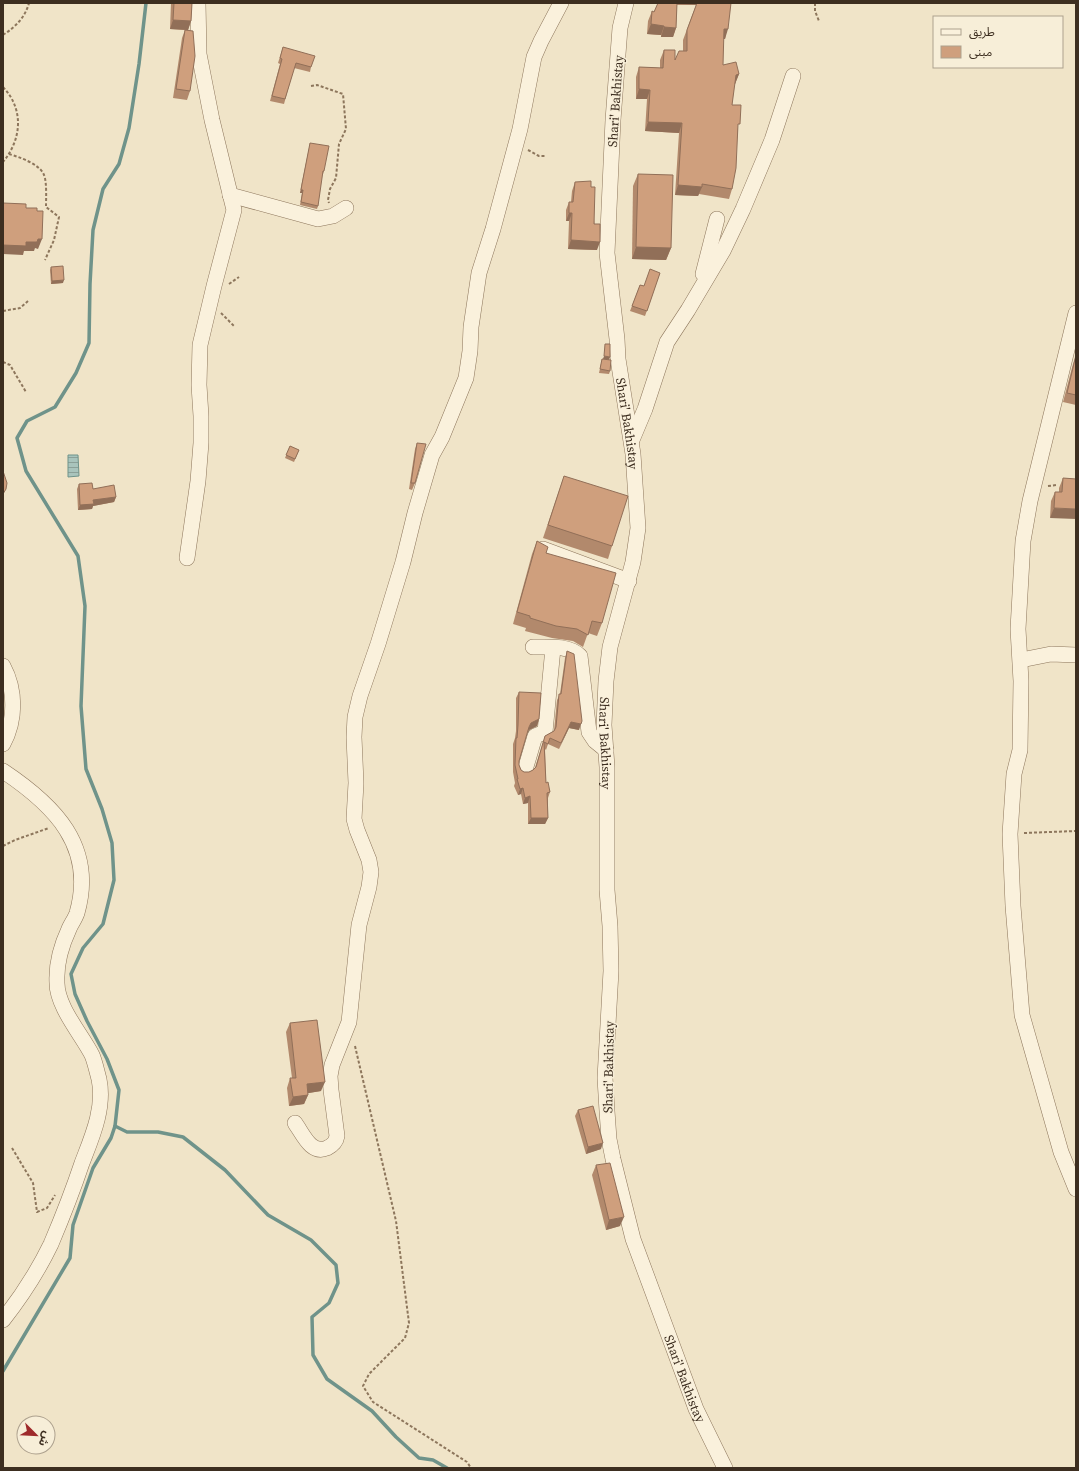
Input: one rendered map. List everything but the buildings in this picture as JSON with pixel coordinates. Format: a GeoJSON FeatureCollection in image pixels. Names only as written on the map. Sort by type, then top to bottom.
{"type":"FeatureCollection","features":[{"type":"Feature","properties":{"kind":"street"},"geometry":{"type":"LineString","coordinates":[[187,558],[198,481],[201,443],[199,385],[200,345],[234,210],[198,54],[198,3]]}},
{"type":"Feature","properties":{"kind":"street"},"geometry":{"type":"LineString","coordinates":[[295,1123],[309,1144],[318,1150],[324,1150],[332,1146],[336,1141],[337,1136],[330,1076],[332,1065],[349,1022],[359,925],[369,887],[371,872],[367,852],[357,830],[354,819],[356,783],[354,737],[355,717],[360,696],[403,562],[415,513],[432,455],[442,437],[466,378],[470,351],[471,327],[479,274],[493,229],[524,113],[534,57],[541,40],[561,3]]}},
{"type":"Feature","properties":{"kind":"street","name":"Shari' Bakhistay"},"geometry":{"type":"LineString","coordinates":[[626,3],[620,28],[613,120],[607,253],[618,360],[631,441],[636,488],[638,528],[629,581],[610,647],[605,708],[608,821],[607,890],[610,926],[611,971],[605,1078],[609,1139],[633,1239],[696,1409],[726,1468]]}},
{"type":"Feature","properties":{"kind":"street"},"geometry":{"type":"LineString","coordinates":[[631,441],[645,409],[667,342],[722,251],[743,209],[774,136],[793,76]]}},
{"type":"Feature","properties":{"kind":"street"},"geometry":{"type":"LineString","coordinates":[[230,195],[318,219],[333,216],[346,208]]}},
{"type":"Feature","properties":{"kind":"street"},"geometry":{"type":"LineString","coordinates":[[697,294],[717,219]]}},
{"type":"Feature","properties":{"kind":"street"},"geometry":{"type":"LineString","coordinates":[[1076,313],[1030,502],[1023,541],[1018,629],[1021,660],[1020,750],[1014,774],[1010,834],[1013,906],[1022,1015],[1061,1152],[1076,1189]]}},
{"type":"Feature","properties":{"kind":"street"},"geometry":{"type":"LineString","coordinates":[[543,549],[629,581]]}},
{"type":"Feature","properties":{"kind":"street"},"geometry":{"type":"LineString","coordinates":[[533,647],[575,650],[580,656],[589,732],[595,741],[606,750]]}},
{"type":"Feature","properties":{"kind":"street"},"geometry":{"type":"LineString","coordinates":[[525,770],[535,736],[545,732],[553,648]]}},
{"type":"Feature","properties":{"kind":"street"},"geometry":{"type":"LineString","coordinates":[[1021,660],[1051,654],[1076,655]]}},
{"type":"Feature","properties":{"kind":"street"},"geometry":{"type":"LineString","coordinates":[[3,666],[6,671],[12,697],[13,713],[8,735],[3,744]]}},
{"type":"Feature","properties":{"kind":"street"},"geometry":{"type":"LineString","coordinates":[[3,770],[37,797],[59,818],[75,844],[82,878],[77,914],[68,930],[57,968],[56,986],[60,1000],[92,1056],[99,1079],[101,1094],[96,1126],[50,1245],[22,1294],[3,1320]]}},
{"type":"Feature","properties":{"kind":"path"},"geometry":{"type":"LineString","coordinates":[[3,35],[20,21],[27,12],[29,3]]}},
{"type":"Feature","properties":{"kind":"path"},"geometry":{"type":"LineString","coordinates":[[815,3],[815,11],[819,21]]}},
{"type":"Feature","properties":{"kind":"path"},"geometry":{"type":"LineString","coordinates":[[311,86],[317,85],[343,94],[346,129],[339,144],[336,178],[330,189],[328,200],[333,216]]}},
{"type":"Feature","properties":{"kind":"path"},"geometry":{"type":"LineString","coordinates":[[3,87],[10,94],[15,106],[18,131],[14,146],[3,162]]}},
{"type":"Feature","properties":{"kind":"path"},"geometry":{"type":"LineString","coordinates":[[516,143],[538,156],[545,156]]}},
{"type":"Feature","properties":{"kind":"path"},"geometry":{"type":"LineString","coordinates":[[9,154],[23,158],[40,170],[44,175],[46,207],[59,217],[54,240],[45,260]]}},
{"type":"Feature","properties":{"kind":"path"},"geometry":{"type":"LineString","coordinates":[[3,311],[20,308],[28,301]]}},
{"type":"Feature","properties":{"kind":"path"},"geometry":{"type":"LineString","coordinates":[[3,362],[10,365],[26,392]]}},
{"type":"Feature","properties":{"kind":"path"},"geometry":{"type":"LineString","coordinates":[[3,846],[15,840],[54,826],[59,818]]}},
{"type":"Feature","properties":{"kind":"path"},"geometry":{"type":"LineString","coordinates":[[1010,834],[1076,831]]}},
{"type":"Feature","properties":{"kind":"path"},"geometry":{"type":"LineString","coordinates":[[354,1045],[396,1221],[409,1323],[405,1338],[369,1374],[363,1386],[373,1402],[467,1462],[472,1468]]}},
{"type":"Feature","properties":{"kind":"path"},"geometry":{"type":"LineString","coordinates":[[12,1148],[33,1183],[37,1212],[46,1208],[59,1189]]}},
{"type":"Feature","properties":{"kind":"water"},"geometry":{"type":"Polygon","coordinates":[[[68,455],[78,455],[79,476],[68,477],[68,455]]]}},
{"type":"Feature","properties":{"kind":"waterway"},"geometry":{"type":"LineString","coordinates":[[3,1371],[70,1258],[73,1225],[93,1168],[111,1138],[115,1126],[119,1090],[107,1059],[75,994],[71,974],[83,948],[103,924],[114,880],[112,843],[102,809],[86,769],[81,706],[85,606],[78,556],[26,471],[17,438],[27,421],[55,407],[76,373],[89,343],[93,230],[103,189],[119,164],[129,128],[139,64],[146,3]]}},
{"type":"Feature","properties":{"kind":"waterway"},"geometry":{"type":"LineString","coordinates":[[115,1126],[127,1132],[158,1132],[183,1137],[225,1170],[268,1215],[311,1240],[336,1265],[338,1283],[329,1303],[312,1317],[313,1355],[327,1379],[372,1411],[396,1437],[419,1458],[433,1460],[447,1468]]}}]}
